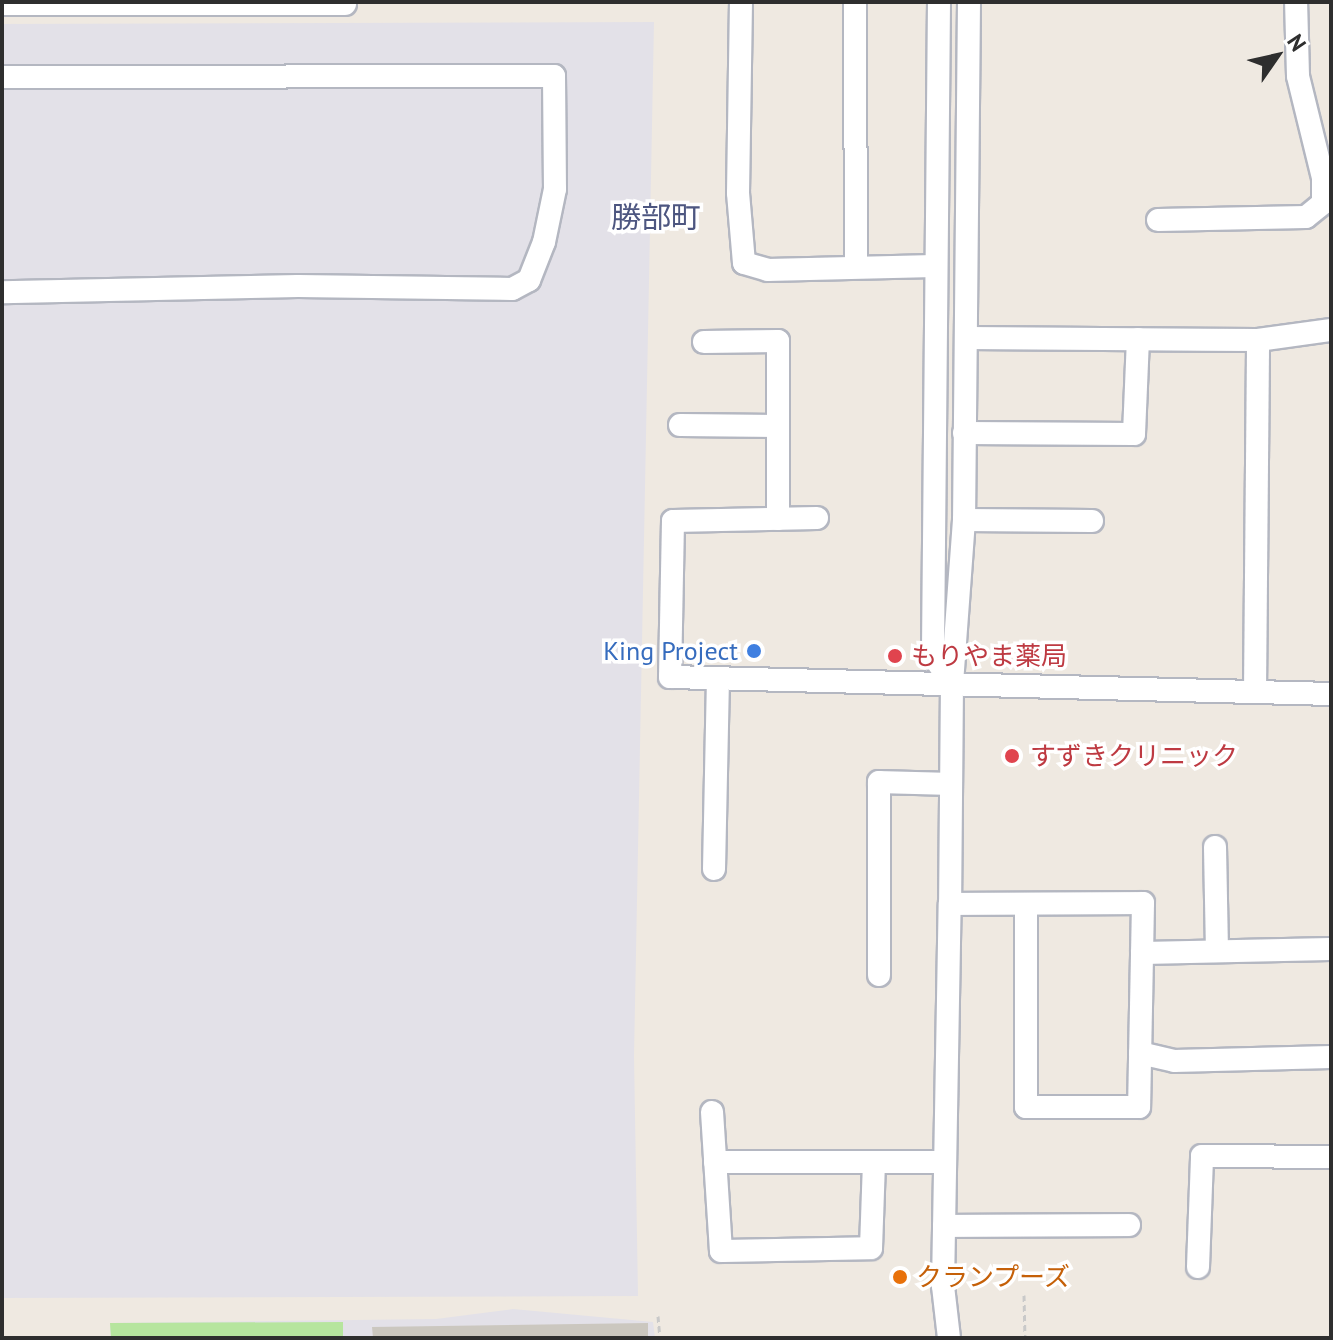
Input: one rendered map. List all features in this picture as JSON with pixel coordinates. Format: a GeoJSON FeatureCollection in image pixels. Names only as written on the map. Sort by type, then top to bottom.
{"type":"FeatureCollection","features":[{"type":"Feature","properties":{"kind":"street"},"geometry":{"type":"LineString","coordinates":[[741,2],[738,193],[744,263],[758,270],[934,266]]}},
{"type":"Feature","properties":{"kind":"street"},"geometry":{"type":"LineString","coordinates":[[855,2],[856,267]]}},
{"type":"Feature","properties":{"kind":"street"},"geometry":{"type":"LineString","coordinates":[[939,2],[934,266],[933,656],[952,683]]}},
{"type":"Feature","properties":{"kind":"street"},"geometry":{"type":"LineString","coordinates":[[949,1338],[943,1286],[952,683],[964,520],[969,2]]}},
{"type":"Feature","properties":{"kind":"street"},"geometry":{"type":"LineString","coordinates":[[1158,220],[1306,217],[1323,203],[1323,178],[1298,76],[1296,2]]}},
{"type":"Feature","properties":{"kind":"street"},"geometry":{"type":"LineString","coordinates":[[2,4],[345,4]]}},
{"type":"Feature","properties":{"kind":"street"},"geometry":{"type":"LineString","coordinates":[[2,77],[554,76],[555,189],[544,242],[529,280],[512,289],[298,286],[2,292]]}},
{"type":"Feature","properties":{"kind":"street"},"geometry":{"type":"LineString","coordinates":[[934,321],[967,330],[1138,339],[1258,340],[1331,330]]}},
{"type":"Feature","properties":{"kind":"street"},"geometry":{"type":"LineString","coordinates":[[964,433],[1134,434],[1138,339]]}},
{"type":"Feature","properties":{"kind":"street"},"geometry":{"type":"LineString","coordinates":[[1255,692],[1258,340]]}},
{"type":"Feature","properties":{"kind":"street"},"geometry":{"type":"LineString","coordinates":[[704,342],[778,341],[778,519]]}},
{"type":"Feature","properties":{"kind":"street"},"geometry":{"type":"LineString","coordinates":[[680,425],[778,426]]}},
{"type":"Feature","properties":{"kind":"street"},"geometry":{"type":"LineString","coordinates":[[817,518],[673,521],[670,677],[1331,694]]}},
{"type":"Feature","properties":{"kind":"street"},"geometry":{"type":"LineString","coordinates":[[964,520],[1092,521]]}},
{"type":"Feature","properties":{"kind":"street"},"geometry":{"type":"LineString","coordinates":[[714,869],[718,678]]}},
{"type":"Feature","properties":{"kind":"street"},"geometry":{"type":"LineString","coordinates":[[879,975],[879,782],[951,784]]}},
{"type":"Feature","properties":{"kind":"street"},"geometry":{"type":"LineString","coordinates":[[1215,847],[1217,951]]}},
{"type":"Feature","properties":{"kind":"street"},"geometry":{"type":"LineString","coordinates":[[950,904],[1143,903],[1139,1107],[1026,1107],[1026,905]]}},
{"type":"Feature","properties":{"kind":"street"},"geometry":{"type":"LineString","coordinates":[[1142,953],[1331,949]]}},
{"type":"Feature","properties":{"kind":"street"},"geometry":{"type":"LineString","coordinates":[[1140,1053],[1174,1061],[1331,1057]]}},
{"type":"Feature","properties":{"kind":"street"},"geometry":{"type":"LineString","coordinates":[[712,1112],[721,1251],[871,1248],[874,1162]]}},
{"type":"Feature","properties":{"kind":"street"},"geometry":{"type":"LineString","coordinates":[[1198,1267],[1202,1156],[1331,1157]]}},
{"type":"Feature","properties":{"kind":"street"},"geometry":{"type":"LineString","coordinates":[[715,1162],[945,1162]]}},
{"type":"Feature","properties":{"kind":"street"},"geometry":{"type":"LineString","coordinates":[[944,1226],[1129,1225]]}},
{"type":"Feature","properties":{"kind":"path"},"geometry":{"type":"LineString","coordinates":[[1024,1295],[1025,1338]]}},
{"type":"Feature","properties":{"kind":"path"},"geometry":{"type":"LineString","coordinates":[[658,1316],[660,1338]]}},
{"type":"Feature","properties":{"kind":"shaded area"},"geometry":{"type":"Polygon","coordinates":[[[654,22],[634,1056],[638,1296],[2,1298],[2,24],[654,22]]]}},
{"type":"Feature","properties":{"kind":"shaded area"},"geometry":{"type":"Polygon","coordinates":[[[513,1309],[653,1322],[655,1338],[111,1338],[110,1323],[436,1319],[513,1309]]]}},
{"type":"Feature","properties":{"kind":"green space"},"geometry":{"type":"Polygon","coordinates":[[[343,1322],[343,1338],[111,1338],[110,1323],[343,1322]]]}},
{"type":"Feature","properties":{"kind":"building"},"geometry":{"type":"Polygon","coordinates":[[[648,1323],[648,1338],[373,1338],[372,1327],[648,1323]]]}},
{"type":"Feature","properties":{"kind":"place","name":"King Project"},"geometry":{"type":"Point","coordinates":[754,651]}},
{"type":"Feature","properties":{"kind":"place","name":"もりやま薬局"},"geometry":{"type":"Point","coordinates":[895,656]}},
{"type":"Feature","properties":{"kind":"place","name":"すずきクリニック"},"geometry":{"type":"Point","coordinates":[1012,756]}},
{"type":"Feature","properties":{"kind":"place","name":"クランプーズ"},"geometry":{"type":"Point","coordinates":[900,1277]}},
{"type":"Feature","properties":{"kind":"district","name":"勝部町"},"geometry":{"type":"Point","coordinates":[656,217]}}]}
